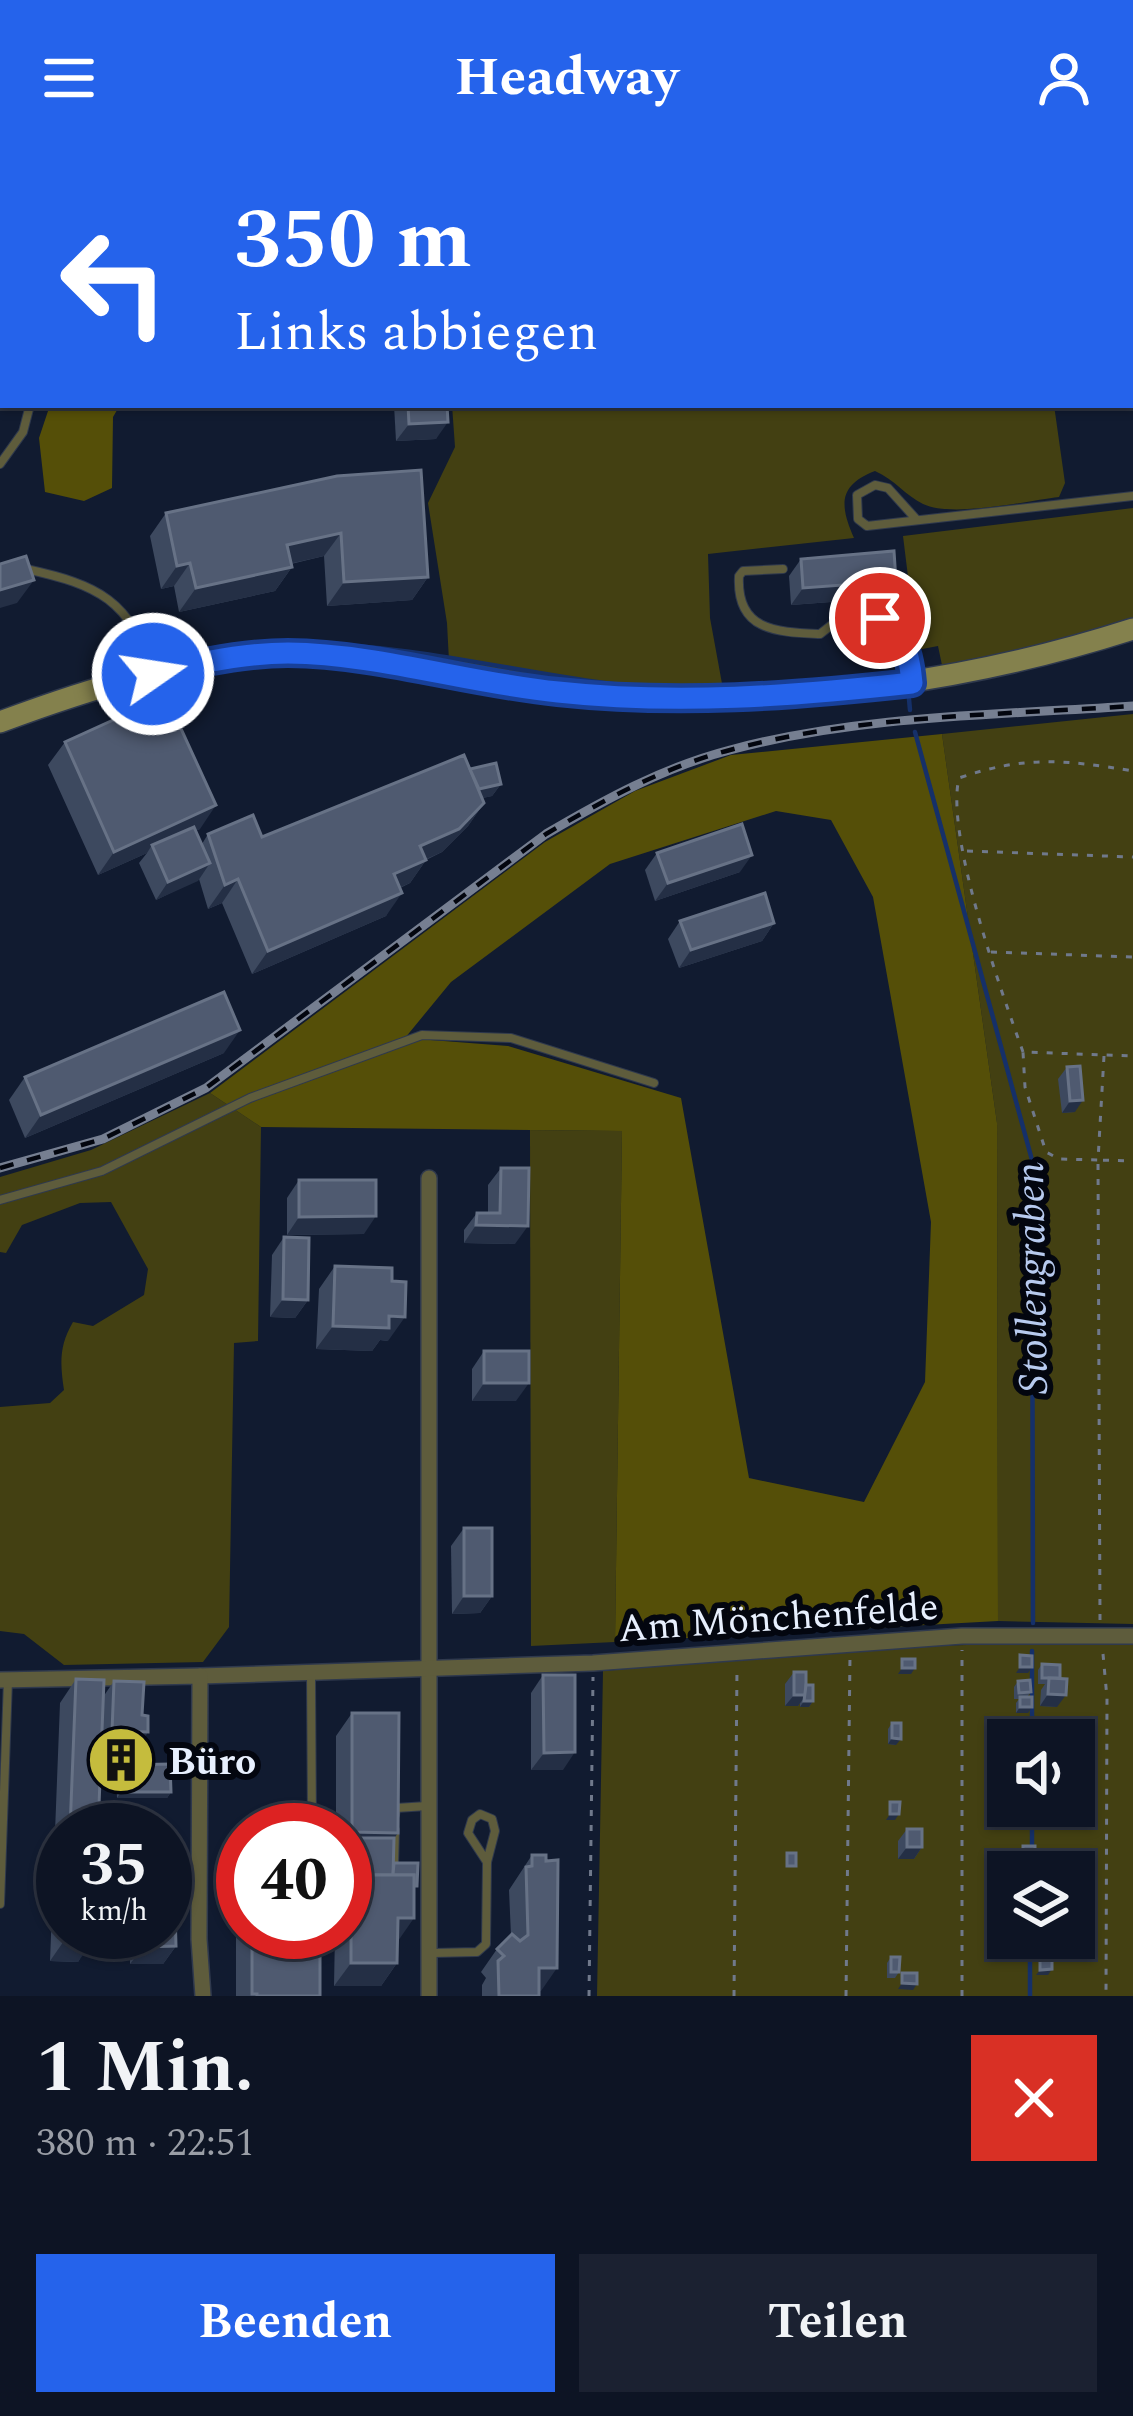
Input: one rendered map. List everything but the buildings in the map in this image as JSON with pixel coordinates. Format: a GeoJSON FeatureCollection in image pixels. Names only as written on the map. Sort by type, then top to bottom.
{"type":"FeatureCollection","features":[{"type":"Feature","properties":{"kind":"street"},"geometry":{"type":"LineString","coordinates":[[0,722],[76,694],[196,663],[285,653],[364,659],[555,692],[674,701],[804,696],[912,683],[997,668],[1133,629]]}},
{"type":"Feature","properties":{"kind":"street"},"geometry":{"type":"LineString","coordinates":[[429,1178],[429,1996]]}},
{"type":"Feature","properties":{"kind":"street","name":"Am Mönchenfelde"},"geometry":{"type":"LineString","coordinates":[[4,1680],[311,1675],[593,1663],[962,1636],[1133,1636]]}},
{"type":"Feature","properties":{"kind":"street"},"geometry":{"type":"LineString","coordinates":[[200,1676],[203,1996]]}},
{"type":"Feature","properties":{"kind":"lane"},"geometry":{"type":"LineString","coordinates":[[0,464],[22,433],[29,408]]}},
{"type":"Feature","properties":{"kind":"lane"},"geometry":{"type":"LineString","coordinates":[[916,520],[888,488],[875,485],[857,495],[858,519],[867,526],[1133,496]]}},
{"type":"Feature","properties":{"kind":"lane"},"geometry":{"type":"LineString","coordinates":[[15,568],[67,580],[104,596],[134,621],[153,674]]}},
{"type":"Feature","properties":{"kind":"lane"},"geometry":{"type":"LineString","coordinates":[[783,568],[743,571],[739,576],[740,603],[748,616],[762,627],[803,634],[820,634],[838,620],[892,622],[900,634],[912,683]]}},
{"type":"Feature","properties":{"kind":"lane"},"geometry":{"type":"LineString","coordinates":[[0,1200],[102,1171],[250,1098],[422,1035],[511,1038],[654,1083]]}},
{"type":"Feature","properties":{"kind":"lane"},"geometry":{"type":"LineString","coordinates":[[311,1675],[312,1803]]}},
{"type":"Feature","properties":{"kind":"lane"},"geometry":{"type":"LineString","coordinates":[[0,1904],[4,1680]]}},
{"type":"Feature","properties":{"kind":"lane"},"geometry":{"type":"LineString","coordinates":[[394,1865],[395,1808],[429,1806]]}},
{"type":"Feature","properties":{"kind":"lane"},"geometry":{"type":"LineString","coordinates":[[429,1953],[484,1948],[487,1862],[495,1826],[481,1814],[472,1820],[469,1832],[487,1862]]}},
{"type":"Feature","properties":{"kind":"path"},"geometry":{"type":"LineString","coordinates":[[1133,771],[1045,759],[959,778],[956,792],[987,952],[1023,1052],[1025,1087],[1046,1152],[1059,1159],[1133,1161]]}},
{"type":"Feature","properties":{"kind":"path"},"geometry":{"type":"LineString","coordinates":[[965,851],[1133,857]]}},
{"type":"Feature","properties":{"kind":"path"},"geometry":{"type":"LineString","coordinates":[[987,952],[1133,957]]}},
{"type":"Feature","properties":{"kind":"path"},"geometry":{"type":"LineString","coordinates":[[1023,1052],[1133,1056]]}},
{"type":"Feature","properties":{"kind":"path"},"geometry":{"type":"LineString","coordinates":[[1104,1056],[1098,1160],[1097,1576],[1106,1698],[1106,1996]]}},
{"type":"Feature","properties":{"kind":"path"},"geometry":{"type":"LineString","coordinates":[[962,1636],[962,1996]]}},
{"type":"Feature","properties":{"kind":"path"},"geometry":{"type":"LineString","coordinates":[[846,1996],[851,1643]]}},
{"type":"Feature","properties":{"kind":"path"},"geometry":{"type":"LineString","coordinates":[[734,1996],[737,1654]]}},
{"type":"Feature","properties":{"kind":"path"},"geometry":{"type":"LineString","coordinates":[[589,1996],[593,1663]]}},
{"type":"Feature","properties":{"kind":"shaded area"},"geometry":{"type":"Polygon","coordinates":[[[49,408],[118,408],[113,417],[112,488],[84,501],[45,492],[39,438],[49,408]]]}},
{"type":"Feature","properties":{"kind":"shaded area"},"geometry":{"type":"Polygon","coordinates":[[[452,408],[1054,408],[1065,483],[1059,497],[990,507],[936,508],[875,471],[854,483],[845,497],[854,538],[708,554],[710,618],[723,689],[612,690],[449,661],[428,503],[455,447],[452,408]]]}},
{"type":"Feature","properties":{"kind":"shaded area"},"geometry":{"type":"Polygon","coordinates":[[[1133,508],[1133,620],[943,670],[938,646],[917,650],[903,536],[1133,508]]]}},
{"type":"Feature","properties":{"kind":"shaded area"},"geometry":{"type":"Polygon","coordinates":[[[1133,714],[1133,1624],[998,1621],[997,1123],[942,734],[1133,714]]]}},
{"type":"Feature","properties":{"kind":"shaded area"},"geometry":{"type":"Polygon","coordinates":[[[942,734],[997,1123],[998,1621],[615,1642],[622,1131],[261,1127],[210,1093],[545,842],[635,791],[731,755],[942,734]],[[776,811],[610,864],[451,982],[405,1038],[508,1046],[681,1098],[749,1478],[864,1502],[925,1382],[931,1222],[873,897],[831,820],[776,811]]]}},
{"type":"Feature","properties":{"kind":"shaded area"},"geometry":{"type":"Polygon","coordinates":[[[210,1093],[261,1127],[258,1341],[234,1343],[229,1627],[203,1662],[64,1665],[24,1634],[0,1631],[0,1407],[50,1403],[64,1390],[62,1355],[73,1322],[93,1326],[144,1295],[148,1269],[111,1202],[80,1203],[22,1225],[6,1253],[0,1252],[0,1177],[91,1150],[210,1093]]]}},
{"type":"Feature","properties":{"kind":"shaded area"},"geometry":{"type":"Polygon","coordinates":[[[530,1130],[622,1131],[615,1642],[531,1646],[530,1130]]]}},
{"type":"Feature","properties":{"kind":"shaded area"},"geometry":{"type":"Polygon","coordinates":[[[1133,1641],[1133,1996],[597,1996],[603,1671],[884,1647],[1133,1641]]]}},
{"type":"Feature","properties":{"kind":"waterway","name":"Stollengraben"},"geometry":{"type":"LineString","coordinates":[[162,655],[251,643],[294,643]]}},
{"type":"Feature","properties":{"kind":"waterway","name":"Stollengraben"},"geometry":{"type":"LineString","coordinates":[[311,644],[421,653],[567,678],[669,688],[872,676]]}},
{"type":"Feature","properties":{"kind":"waterway","name":"Stollengraben"},"geometry":{"type":"LineString","coordinates":[[909,699],[910,710]]}},
{"type":"Feature","properties":{"kind":"waterway","name":"Stollengraben"},"geometry":{"type":"LineString","coordinates":[[915,732],[1032,1160],[1033,1623]]}},
{"type":"Feature","properties":{"kind":"waterway","name":"Stollengraben"},"geometry":{"type":"LineString","coordinates":[[1032,1651],[1032,1719]]}},
{"type":"Feature","properties":{"kind":"waterway","name":"Stollengraben"},"geometry":{"type":"LineString","coordinates":[[1032,1827],[1032,1848]]}},
{"type":"Feature","properties":{"kind":"waterway","name":"Stollengraben"},"geometry":{"type":"LineString","coordinates":[[1030,1959],[1030,1996]]}},
{"type":"Feature","properties":{"kind":"railway"},"geometry":{"type":"LineString","coordinates":[[0,1168],[103,1139],[206,1088],[546,834],[658,775],[730,750],[829,730],[930,718],[1133,706]]}},
{"type":"Feature","properties":{"kind":"place","name":"Büro"},"geometry":{"type":"Point","coordinates":[121,1760]}},
{"type":"Feature","properties":{"kind":"route"},"geometry":{"type":"LineString","coordinates":[[153,674],[196,663],[285,653],[364,659],[555,692],[674,701],[804,696],[912,683],[900,634],[892,622],[880,618]]}}]}
